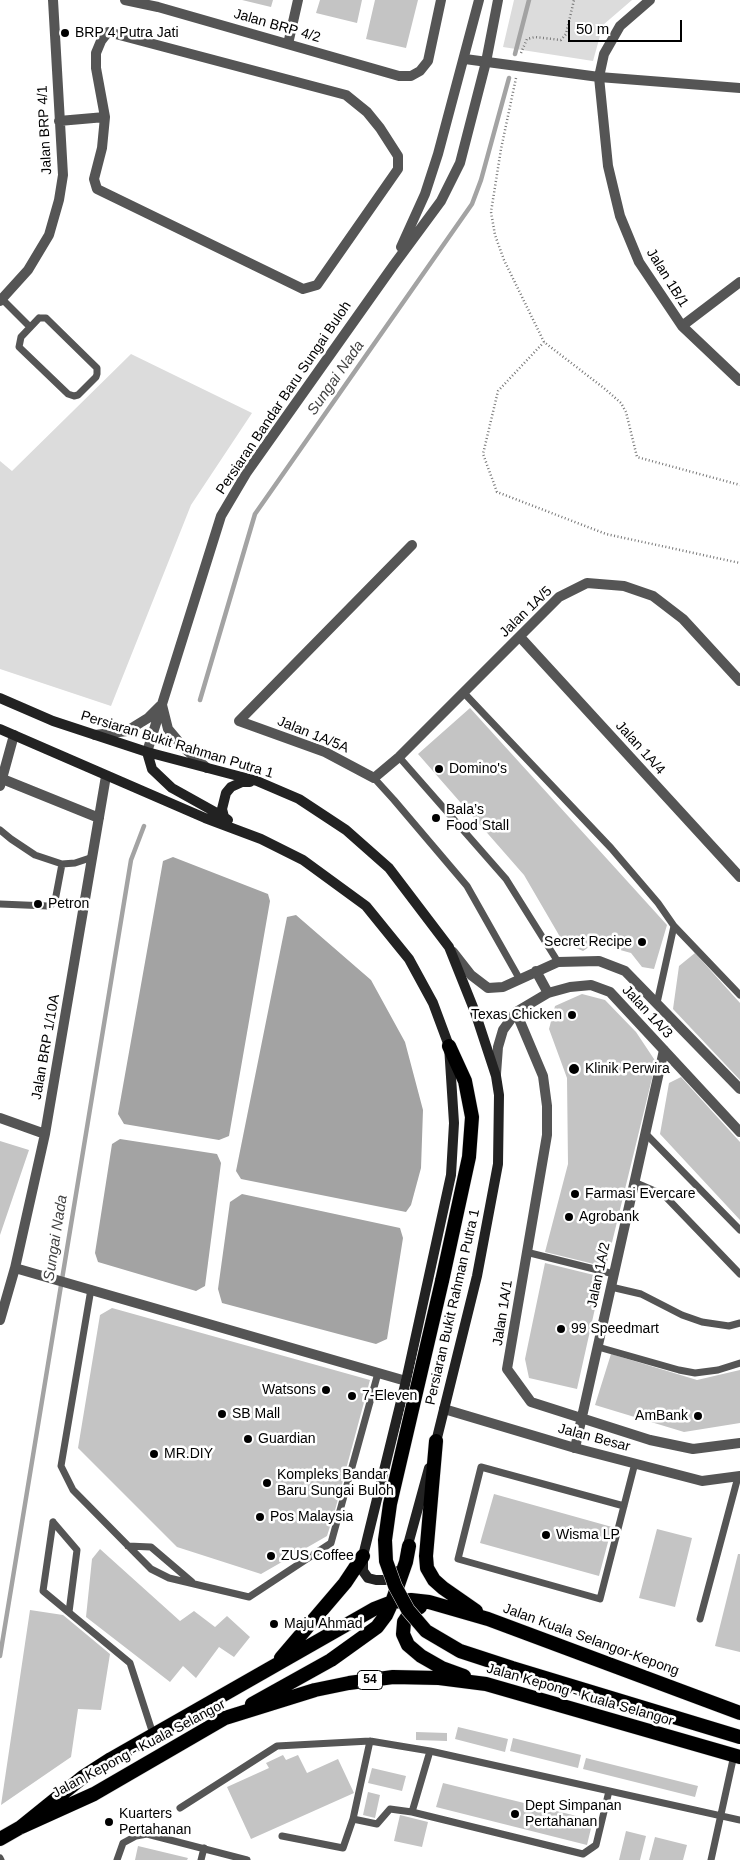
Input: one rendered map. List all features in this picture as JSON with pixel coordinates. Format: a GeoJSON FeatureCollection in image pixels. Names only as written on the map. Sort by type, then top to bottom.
{"type":"FeatureCollection","features":[{"type":"Feature","properties":{"kind":"highway"},"geometry":{"type":"LineString","coordinates":[[449,1046],[465,1081],[472,1117],[469,1157],[390,1504],[386,1561],[395,1586],[408,1610],[426,1631],[460,1651],[740,1737]]}},
{"type":"Feature","properties":{"kind":"highway"},"geometry":{"type":"LineString","coordinates":[[436,1441],[426,1556],[427,1568],[434,1580],[443,1588],[488,1619]]}},
{"type":"Feature","properties":{"kind":"highway"},"geometry":{"type":"LineString","coordinates":[[224,1718],[331,1660],[377,1627],[386,1615],[392,1602],[406,1562],[409,1546]]}},
{"type":"Feature","properties":{"kind":"highway"},"geometry":{"type":"LineString","coordinates":[[274,1667],[345,1583],[363,1556]]}},
{"type":"Feature","properties":{"kind":"highway","name":"Jalan Kepong - Kuala Selangor"},"geometry":{"type":"LineString","coordinates":[[22,1827],[83,1777],[153,1734],[374,1609],[392,1602],[411,1600],[429,1602]]}},
{"type":"Feature","properties":{"kind":"highway"},"geometry":{"type":"LineString","coordinates":[[429,1602],[410,1613],[404,1622],[403,1634],[408,1645],[421,1656],[442,1668],[486,1684]]}},
{"type":"Feature","properties":{"kind":"highway","name":"Jalan Kuala Selangor-Kepong"},"geometry":{"type":"LineString","coordinates":[[429,1602],[488,1619],[740,1713]]}},
{"type":"Feature","properties":{"kind":"highway","name":"Jalan Kepong - Kuala Selangor"},"geometry":{"type":"LineString","coordinates":[[0,1839],[94,1794],[224,1718],[315,1690],[393,1677],[439,1678],[486,1684],[737,1756]]}},
{"type":"Feature","properties":{"kind":"main road","name":"Persiaran Bukit Rahman Putra 1"},"geometry":{"type":"LineString","coordinates":[[0,698],[53,721],[147,752],[257,781],[299,799],[353,836],[389,868],[449,947],[475,1012],[496,1076],[499,1095],[498,1164],[477,1276],[409,1546],[398,1568],[385,1580],[368,1578],[363,1571],[363,1556]]}},
{"type":"Feature","properties":{"kind":"main road"},"geometry":{"type":"LineString","coordinates":[[0,729],[106,776],[261,839]]}},
{"type":"Feature","properties":{"kind":"main road"},"geometry":{"type":"LineString","coordinates":[[147,752],[152,769],[172,788],[302,860],[366,906],[409,959],[433,1003],[449,1046],[454,1123],[451,1175],[406,1381],[363,1556]]}},
{"type":"Feature","properties":{"kind":"main road"},"geometry":{"type":"LineString","coordinates":[[224,817],[223,801],[231,787],[242,782],[257,781]]}},
{"type":"Feature","properties":{"kind":"street","name":"Jalan BRP 4/1"},"geometry":{"type":"LineString","coordinates":[[1,300],[28,270],[49,235],[59,200],[62,175],[53,0]]}},
{"type":"Feature","properties":{"kind":"street","name":"Jalan BRP 4/2"},"geometry":{"type":"LineString","coordinates":[[125,0],[159,3],[288,44],[399,76],[411,76],[420,71],[428,61],[442,0]]}},
{"type":"Feature","properties":{"kind":"street"},"geometry":{"type":"LineString","coordinates":[[288,44],[298,0]]}},
{"type":"Feature","properties":{"kind":"street"},"geometry":{"type":"LineString","coordinates":[[393,266],[425,194],[465,59],[479,0]]}},
{"type":"Feature","properties":{"kind":"street"},"geometry":{"type":"LineString","coordinates":[[393,266],[442,200],[460,162],[486,62],[498,0]]}},
{"type":"Feature","properties":{"kind":"street","name":"Jalan 1B/1"},"geometry":{"type":"LineString","coordinates":[[650,0],[620,26],[604,54],[599,77],[608,166],[620,216],[639,262],[682,326],[740,382]]}},
{"type":"Feature","properties":{"kind":"street"},"geometry":{"type":"LineString","coordinates":[[108,32],[346,95],[367,112],[380,128],[398,156],[398,170],[317,285],[303,289],[97,189],[94,179],[102,148],[105,117],[96,68],[96,54],[100,41],[108,32]]}},
{"type":"Feature","properties":{"kind":"street"},"geometry":{"type":"LineString","coordinates":[[465,59],[599,77],[740,88]]}},
{"type":"Feature","properties":{"kind":"street"},"geometry":{"type":"LineString","coordinates":[[59,121],[105,117]]}},
{"type":"Feature","properties":{"kind":"street","name":"Persiaran Bandar Baru Sungai Buloh"},"geometry":{"type":"LineString","coordinates":[[147,752],[221,516],[247,472],[393,266]]}},
{"type":"Feature","properties":{"kind":"street"},"geometry":{"type":"LineString","coordinates":[[682,326],[740,282]]}},
{"type":"Feature","properties":{"kind":"street","name":"Jalan 1A/5A"},"geometry":{"type":"LineString","coordinates":[[374,778],[325,752],[239,721],[412,545]]}},
{"type":"Feature","properties":{"kind":"street","name":"Jalan 1A/5"},"geometry":{"type":"LineString","coordinates":[[374,778],[399,757],[559,597],[587,583],[624,586],[653,596],[683,619],[740,681]]}},
{"type":"Feature","properties":{"kind":"street","name":"Jalan 1A/4"},"geometry":{"type":"LineString","coordinates":[[520,637],[740,878]]}},
{"type":"Feature","properties":{"kind":"street"},"geometry":{"type":"LineString","coordinates":[[95,735],[127,731],[148,718],[162,704]]}},
{"type":"Feature","properties":{"kind":"street"},"geometry":{"type":"LineString","coordinates":[[162,704],[168,729],[184,748],[207,768]]}},
{"type":"Feature","properties":{"kind":"street"},"geometry":{"type":"LineString","coordinates":[[14,735],[1,781],[99,818]]}},
{"type":"Feature","properties":{"kind":"street","name":"Jalan BRP 1/10A"},"geometry":{"type":"LineString","coordinates":[[0,1320],[15,1268],[45,1134],[106,776]]}},
{"type":"Feature","properties":{"kind":"street","name":"Jalan 1A/3"},"geometry":{"type":"LineString","coordinates":[[449,947],[471,976],[488,988],[503,987],[558,962],[599,961],[625,971],[740,1089]]}},
{"type":"Feature","properties":{"kind":"street"},"geometry":{"type":"LineString","coordinates":[[536,971],[548,993]]}},
{"type":"Feature","properties":{"kind":"street","name":"Jalan 1A/3"},"geometry":{"type":"LineString","coordinates":[[496,1076],[498,1047],[503,1030],[516,1012],[548,993],[570,987],[591,985],[610,992],[740,1132]]}},
{"type":"Feature","properties":{"kind":"street","name":"Jalan 1A/1"},"geometry":{"type":"LineString","coordinates":[[516,1012],[543,1076],[547,1106],[547,1135],[507,1369],[532,1402],[650,1440],[693,1449],[740,1443]]}},
{"type":"Feature","properties":{"kind":"street","name":"Jalan 1A/2"},"geometry":{"type":"LineString","coordinates":[[575,1448],[664,1050]]}},
{"type":"Feature","properties":{"kind":"street"},"geometry":{"type":"LineString","coordinates":[[0,1118],[45,1134]]}},
{"type":"Feature","properties":{"kind":"street"},"geometry":{"type":"LineString","coordinates":[[15,1268],[406,1381]]}},
{"type":"Feature","properties":{"kind":"street","name":"Jalan Besar"},"geometry":{"type":"LineString","coordinates":[[444,1409],[575,1448],[702,1480],[739,1476]]}},
{"type":"Feature","properties":{"kind":"lane"},"geometry":{"type":"LineString","coordinates":[[1,300],[30,327]]}},
{"type":"Feature","properties":{"kind":"lane"},"geometry":{"type":"LineString","coordinates":[[38,318],[46,318],[95,365],[97,374],[81,393],[74,396],[68,394],[19,347],[19,340],[30,327],[38,318]]}},
{"type":"Feature","properties":{"kind":"lane"},"geometry":{"type":"LineString","coordinates":[[464,693],[611,848],[658,903],[674,926],[740,995]]}},
{"type":"Feature","properties":{"kind":"lane"},"geometry":{"type":"LineString","coordinates":[[399,757],[506,879],[558,962]]}},
{"type":"Feature","properties":{"kind":"lane","name":"Jalan 1A/5A"},"geometry":{"type":"LineString","coordinates":[[374,778],[467,886],[520,978]]}},
{"type":"Feature","properties":{"kind":"lane"},"geometry":{"type":"LineString","coordinates":[[0,830],[10,840],[35,855],[62,864],[75,863],[93,856]]}},
{"type":"Feature","properties":{"kind":"lane"},"geometry":{"type":"LineString","coordinates":[[0,904],[48,906],[52,904],[55,901],[62,864]]}},
{"type":"Feature","properties":{"kind":"lane"},"geometry":{"type":"LineString","coordinates":[[657,1003],[674,926]]}},
{"type":"Feature","properties":{"kind":"lane"},"geometry":{"type":"LineString","coordinates":[[645,1133],[739,1227]]}},
{"type":"Feature","properties":{"kind":"lane"},"geometry":{"type":"LineString","coordinates":[[634,1182],[664,1194],[740,1274]]}},
{"type":"Feature","properties":{"kind":"lane"},"geometry":{"type":"LineString","coordinates":[[526,1252],[614,1274]]}},
{"type":"Feature","properties":{"kind":"lane"},"geometry":{"type":"LineString","coordinates":[[611,1287],[641,1294],[682,1315],[702,1322],[729,1326],[740,1323]]}},
{"type":"Feature","properties":{"kind":"lane"},"geometry":{"type":"LineString","coordinates":[[91,1290],[61,1466],[73,1490],[151,1569],[169,1578],[249,1596],[331,1543],[378,1373]]}},
{"type":"Feature","properties":{"kind":"lane"},"geometry":{"type":"LineString","coordinates":[[598,1347],[696,1373],[718,1370],[740,1363]]}},
{"type":"Feature","properties":{"kind":"lane"},"geometry":{"type":"LineString","coordinates":[[624,1506],[481,1467],[458,1560],[600,1599],[624,1506],[635,1463]]}},
{"type":"Feature","properties":{"kind":"lane"},"geometry":{"type":"LineString","coordinates":[[700,1619],[739,1476]]}},
{"type":"Feature","properties":{"kind":"lane"},"geometry":{"type":"LineString","coordinates":[[69,1612],[77,1550],[53,1522],[44,1591],[69,1612],[130,1663],[153,1734]]}},
{"type":"Feature","properties":{"kind":"lane"},"geometry":{"type":"LineString","coordinates":[[128,1546],[151,1547],[194,1584]]}},
{"type":"Feature","properties":{"kind":"lane"},"geometry":{"type":"LineString","coordinates":[[282,1836],[343,1848],[353,1819],[370,1741]]}},
{"type":"Feature","properties":{"kind":"lane"},"geometry":{"type":"LineString","coordinates":[[180,1808],[277,1746],[370,1741],[430,1751],[740,1820]]}},
{"type":"Feature","properties":{"kind":"lane"},"geometry":{"type":"LineString","coordinates":[[412,1812],[430,1751]]}},
{"type":"Feature","properties":{"kind":"lane"},"geometry":{"type":"LineString","coordinates":[[711,1860],[720,1815],[737,1756]]}},
{"type":"Feature","properties":{"kind":"lane"},"geometry":{"type":"LineString","coordinates":[[353,1819],[377,1824],[390,1809],[412,1812],[582,1854],[596,1845],[609,1791]]}},
{"type":"Feature","properties":{"kind":"lane"},"geometry":{"type":"LineString","coordinates":[[117,1860],[123,1843],[136,1836],[147,1834],[248,1860]]}},
{"type":"Feature","properties":{"kind":"lane"},"geometry":{"type":"LineString","coordinates":[[201,1860],[204,1848]]}},
{"type":"Feature","properties":{"kind":"path"},"geometry":{"type":"LineString","coordinates":[[574,0],[566,34],[561,40],[535,37],[527,39],[523,47],[501,149],[491,212],[495,234],[504,260],[544,342],[605,388],[621,403],[626,412],[637,457],[740,485]]}},
{"type":"Feature","properties":{"kind":"path"},"geometry":{"type":"LineString","coordinates":[[544,342],[498,392],[483,454],[496,492],[606,534],[740,563]]}},
{"type":"Feature","properties":{"kind":"shaded area"},"geometry":{"type":"Polygon","coordinates":[[[514,0],[632,0],[603,25],[593,61],[503,47],[514,0]]]}},
{"type":"Feature","properties":{"kind":"shaded area"},"geometry":{"type":"Polygon","coordinates":[[[131,354],[252,413],[191,505],[111,706],[0,669],[0,461],[12,471],[131,354]]]}},
{"type":"Feature","properties":{"kind":"shaded area"},"geometry":{"type":"Polygon","coordinates":[[[173,857],[268,894],[270,901],[229,1136],[219,1140],[124,1124],[118,1114],[163,861],[173,857]]]}},
{"type":"Feature","properties":{"kind":"shaded area"},"geometry":{"type":"Polygon","coordinates":[[[296,915],[371,980],[405,1042],[423,1110],[421,1168],[411,1205],[406,1212],[241,1179],[236,1171],[287,917],[296,915]]]}},
{"type":"Feature","properties":{"kind":"shaded area"},"geometry":{"type":"Polygon","coordinates":[[[120,1139],[217,1154],[221,1163],[205,1286],[196,1291],[98,1262],[95,1253],[112,1144],[120,1139]]]}},
{"type":"Feature","properties":{"kind":"shaded area"},"geometry":{"type":"Polygon","coordinates":[[[242,1194],[400,1228],[403,1238],[387,1339],[376,1344],[222,1303],[218,1289],[230,1202],[242,1194]]]}},
{"type":"Feature","properties":{"kind":"building"},"geometry":{"type":"Polygon","coordinates":[[[242,0],[273,0],[271,7],[242,0]]]}},
{"type":"Feature","properties":{"kind":"building"},"geometry":{"type":"Polygon","coordinates":[[[320,0],[362,0],[357,23],[316,13],[320,0]]]}},
{"type":"Feature","properties":{"kind":"building"},"geometry":{"type":"Polygon","coordinates":[[[375,0],[418,0],[406,48],[366,39],[375,0]]]}},
{"type":"Feature","properties":{"kind":"building"},"geometry":{"type":"Polygon","coordinates":[[[470,708],[667,925],[654,969],[642,967],[631,953],[595,943],[583,951],[563,942],[524,875],[418,754],[470,708]]]}},
{"type":"Feature","properties":{"kind":"building"},"geometry":{"type":"Polygon","coordinates":[[[695,953],[740,1003],[740,1080],[673,1009],[679,966],[695,953]]]}},
{"type":"Feature","properties":{"kind":"building"},"geometry":{"type":"Polygon","coordinates":[[[582,994],[605,1000],[636,1032],[656,1062],[606,1267],[545,1252],[568,1164],[567,1078],[549,1029],[555,1006],[582,994]]]}},
{"type":"Feature","properties":{"kind":"building"},"geometry":{"type":"Polygon","coordinates":[[[681,1077],[740,1142],[740,1220],[660,1134],[669,1083],[681,1077]]]}},
{"type":"Feature","properties":{"kind":"building"},"geometry":{"type":"Polygon","coordinates":[[[0,1141],[29,1150],[0,1235],[0,1141]]]}},
{"type":"Feature","properties":{"kind":"building"},"geometry":{"type":"Polygon","coordinates":[[[545,1263],[602,1277],[577,1389],[529,1378],[525,1359],[545,1263]]]}},
{"type":"Feature","properties":{"kind":"building","name":"SB Mall"},"geometry":{"type":"Polygon","coordinates":[[[112,1308],[370,1380],[327,1536],[261,1574],[177,1547],[78,1448],[100,1315],[112,1308]]]}},
{"type":"Feature","properties":{"kind":"building"},"geometry":{"type":"Polygon","coordinates":[[[611,1354],[697,1380],[740,1370],[740,1423],[684,1432],[595,1405],[611,1354]]]}},
{"type":"Feature","properties":{"kind":"building","name":"Wisma LP"},"geometry":{"type":"Polygon","coordinates":[[[494,1494],[612,1527],[599,1576],[480,1543],[494,1494]]]}},
{"type":"Feature","properties":{"kind":"building"},"geometry":{"type":"Polygon","coordinates":[[[657,1529],[692,1538],[675,1607],[639,1598],[657,1529]]]}},
{"type":"Feature","properties":{"kind":"building"},"geometry":{"type":"Polygon","coordinates":[[[100,1549],[180,1621],[194,1611],[215,1627],[227,1616],[250,1637],[234,1657],[219,1647],[196,1678],[183,1666],[170,1682],[86,1617],[92,1559],[100,1549]]]}},
{"type":"Feature","properties":{"kind":"building"},"geometry":{"type":"Polygon","coordinates":[[[738,1554],[740,1554],[740,1652],[715,1646],[738,1554]]]}},
{"type":"Feature","properties":{"kind":"building"},"geometry":{"type":"Polygon","coordinates":[[[30,1610],[63,1615],[110,1654],[101,1710],[78,1709],[71,1757],[1,1805],[30,1610]]]}},
{"type":"Feature","properties":{"kind":"building"},"geometry":{"type":"Polygon","coordinates":[[[458,1727],[508,1739],[505,1752],[455,1739],[458,1727]]]}},
{"type":"Feature","properties":{"kind":"building"},"geometry":{"type":"Polygon","coordinates":[[[416,1732],[447,1733],[447,1741],[416,1740],[416,1732]]]}},
{"type":"Feature","properties":{"kind":"building"},"geometry":{"type":"Polygon","coordinates":[[[513,1738],[581,1755],[578,1768],[510,1751],[513,1738]]]}},
{"type":"Feature","properties":{"kind":"building"},"geometry":{"type":"Polygon","coordinates":[[[283,1755],[286,1760],[298,1755],[307,1773],[338,1759],[354,1793],[251,1839],[227,1787],[269,1768],[266,1763],[283,1755]]]}},
{"type":"Feature","properties":{"kind":"building"},"geometry":{"type":"Polygon","coordinates":[[[586,1758],[698,1786],[695,1797],[583,1769],[586,1758]]]}},
{"type":"Feature","properties":{"kind":"building"},"geometry":{"type":"Polygon","coordinates":[[[372,1768],[406,1776],[402,1791],[368,1783],[372,1768]]]}},
{"type":"Feature","properties":{"kind":"building","name":"Dept Simpanan Pertahanan"},"geometry":{"type":"Polygon","coordinates":[[[443,1783],[593,1820],[587,1845],[436,1807],[443,1783]]]}},
{"type":"Feature","properties":{"kind":"building"},"geometry":{"type":"Polygon","coordinates":[[[368,1792],[380,1795],[375,1818],[363,1815],[368,1792]]]}},
{"type":"Feature","properties":{"kind":"building"},"geometry":{"type":"Polygon","coordinates":[[[400,1815],[428,1822],[422,1847],[394,1841],[400,1815]]]}},
{"type":"Feature","properties":{"kind":"building"},"geometry":{"type":"Polygon","coordinates":[[[626,1831],[646,1836],[640,1860],[619,1860],[626,1831]]]}},
{"type":"Feature","properties":{"kind":"building"},"geometry":{"type":"Polygon","coordinates":[[[655,1837],[687,1845],[683,1860],[649,1860],[655,1837]]]}},
{"type":"Feature","properties":{"kind":"building"},"geometry":{"type":"Polygon","coordinates":[[[138,1846],[188,1858],[187,1860],[135,1860],[138,1846]]]}},
{"type":"Feature","properties":{"kind":"waterway","name":"Sungai Nada"},"geometry":{"type":"LineString","coordinates":[[515,54],[529,0]]}},
{"type":"Feature","properties":{"kind":"waterway","name":"Sungai Nada"},"geometry":{"type":"LineString","coordinates":[[200,700],[255,514],[472,204],[481,180],[509,78]]}},
{"type":"Feature","properties":{"kind":"waterway","name":"Sungai Nada"},"geometry":{"type":"LineString","coordinates":[[0,1656],[131,860],[144,826]]}},
{"type":"Feature","properties":{"kind":"place","name":"BRP 4 Putra Jati"},"geometry":{"type":"Point","coordinates":[65,33]}},
{"type":"Feature","properties":{"kind":"place","name":"Domino's"},"geometry":{"type":"Point","coordinates":[439,769]}},
{"type":"Feature","properties":{"kind":"place","name":"Bala’s Food Stall"},"geometry":{"type":"Point","coordinates":[436,818]}},
{"type":"Feature","properties":{"kind":"place","name":"Petron"},"geometry":{"type":"Point","coordinates":[38,904]}},
{"type":"Feature","properties":{"kind":"place","name":"Secret Recipe"},"geometry":{"type":"Point","coordinates":[642,942]}},
{"type":"Feature","properties":{"kind":"place","name":"Texas Chicken"},"geometry":{"type":"Point","coordinates":[572,1015]}},
{"type":"Feature","properties":{"kind":"place","name":"Klinik Perwira"},"geometry":{"type":"Point","coordinates":[574,1069]}},
{"type":"Feature","properties":{"kind":"place","name":"Farmasi Evercare"},"geometry":{"type":"Point","coordinates":[575,1194]}},
{"type":"Feature","properties":{"kind":"place","name":"Agrobank"},"geometry":{"type":"Point","coordinates":[569,1217]}},
{"type":"Feature","properties":{"kind":"place","name":"99 Speedmart"},"geometry":{"type":"Point","coordinates":[561,1329]}},
{"type":"Feature","properties":{"kind":"place","name":"Watsons"},"geometry":{"type":"Point","coordinates":[326,1390]}},
{"type":"Feature","properties":{"kind":"place","name":"7-Eleven"},"geometry":{"type":"Point","coordinates":[352,1396]}},
{"type":"Feature","properties":{"kind":"place","name":"SB Mall"},"geometry":{"type":"Point","coordinates":[222,1414]}},
{"type":"Feature","properties":{"kind":"place","name":"AmBank"},"geometry":{"type":"Point","coordinates":[698,1416]}},
{"type":"Feature","properties":{"kind":"place","name":"Guardian"},"geometry":{"type":"Point","coordinates":[248,1439]}},
{"type":"Feature","properties":{"kind":"place","name":"MR.DIY"},"geometry":{"type":"Point","coordinates":[154,1454]}},
{"type":"Feature","properties":{"kind":"place","name":"Kompleks Bandar Baru Sungai Buloh"},"geometry":{"type":"Point","coordinates":[267,1483]}},
{"type":"Feature","properties":{"kind":"place","name":"Pos Malaysia"},"geometry":{"type":"Point","coordinates":[260,1517]}},
{"type":"Feature","properties":{"kind":"place","name":"Wisma LP"},"geometry":{"type":"Point","coordinates":[546,1535]}},
{"type":"Feature","properties":{"kind":"place","name":"ZUS Coffee"},"geometry":{"type":"Point","coordinates":[271,1556]}},
{"type":"Feature","properties":{"kind":"place","name":"Maju Ahmad"},"geometry":{"type":"Point","coordinates":[274,1624]}},
{"type":"Feature","properties":{"kind":"place","name":"Dept Simpanan Pertahanan"},"geometry":{"type":"Point","coordinates":[515,1814]}},
{"type":"Feature","properties":{"kind":"place","name":"Kuarters Pertahanan"},"geometry":{"type":"Point","coordinates":[109,1822]}}]}
